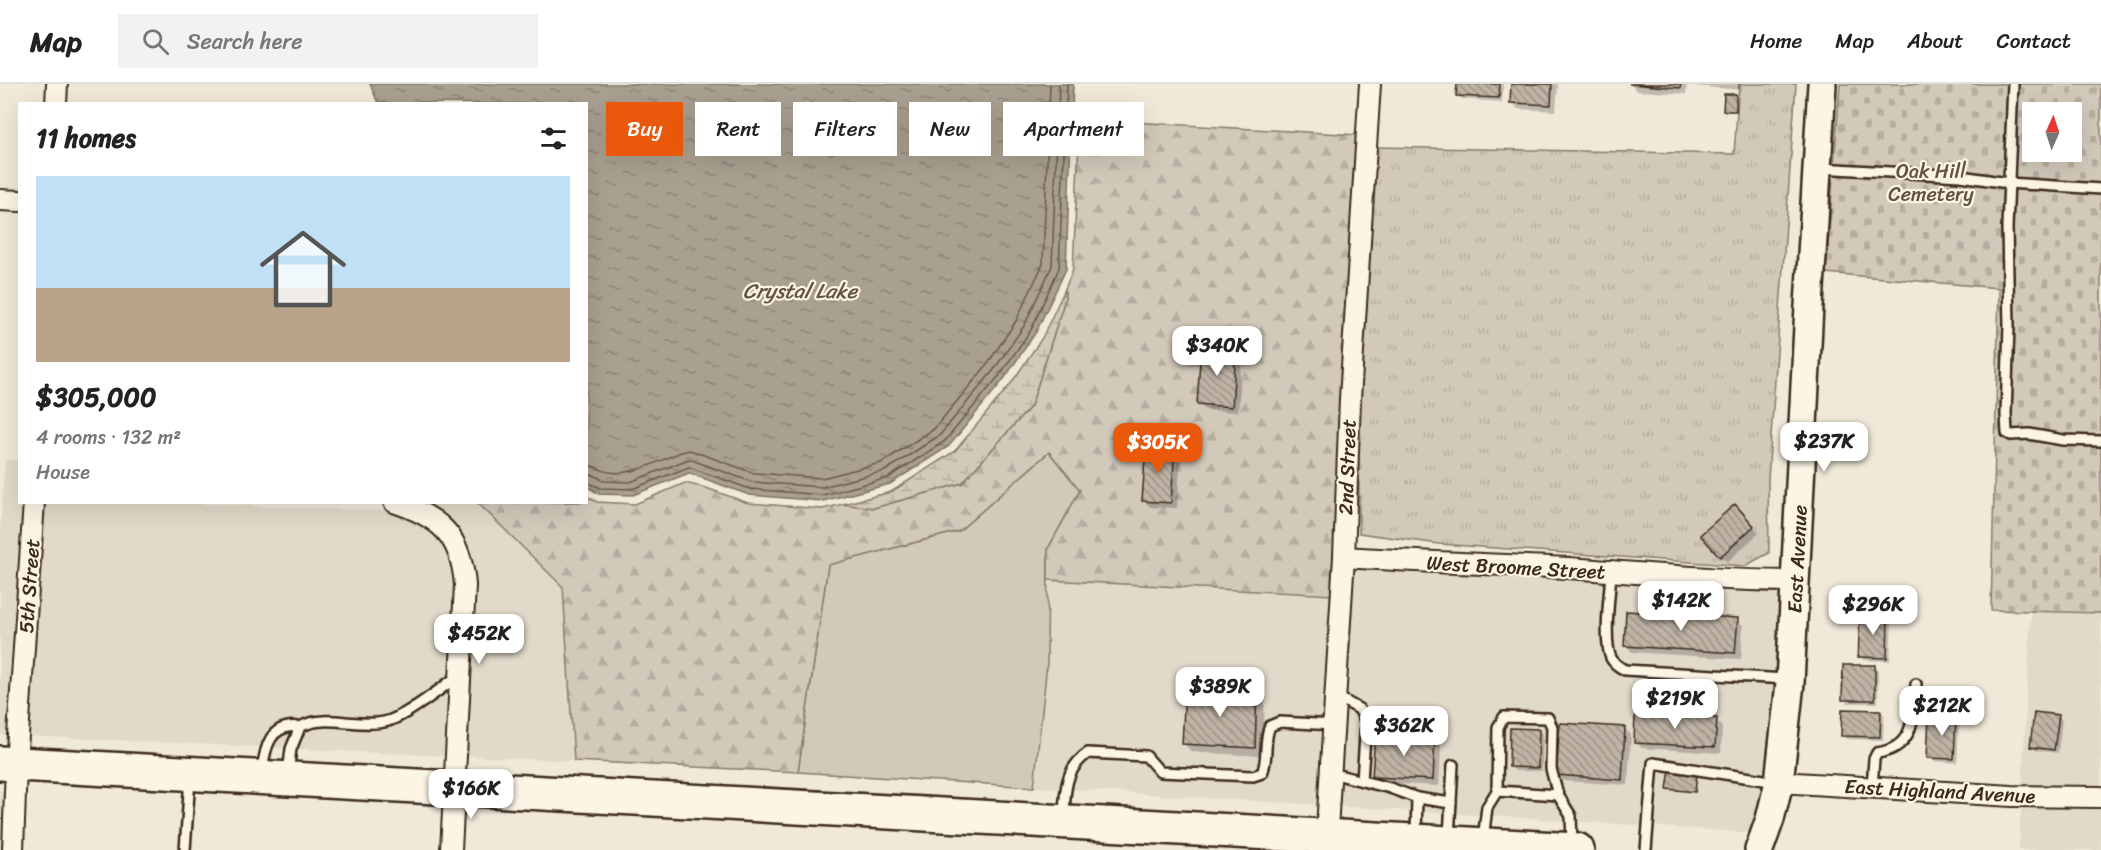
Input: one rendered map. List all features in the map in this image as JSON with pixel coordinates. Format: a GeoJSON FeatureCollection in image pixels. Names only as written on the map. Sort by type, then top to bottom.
{"type":"FeatureCollection","features":[{"type":"Feature","properties":{"kind":"highway"},"geometry":{"type":"LineString","coordinates":[[8,763],[1064,821],[1326,843],[1416,841],[1574,850]]}},
{"type":"Feature","properties":{"kind":"street"},"geometry":{"type":"LineString","coordinates":[[56,102],[57,84]]}},
{"type":"Feature","properties":{"kind":"street","name":"2nd Street"},"geometry":{"type":"LineString","coordinates":[[1326,843],[1344,557],[1350,399],[1371,84]]}},
{"type":"Feature","properties":{"kind":"street","name":"East Avenue"},"geometry":{"type":"LineString","coordinates":[[1759,850],[1770,819],[1779,782],[1791,679],[1822,84]]}},
{"type":"Feature","properties":{"kind":"street"},"geometry":{"type":"LineString","coordinates":[[0,200],[18,201]]}},
{"type":"Feature","properties":{"kind":"street","name":"5th Street"},"geometry":{"type":"LineString","coordinates":[[14,850],[8,763],[34,504]]}},
{"type":"Feature","properties":{"kind":"street"},"geometry":{"type":"LineString","coordinates":[[400,504],[417,510],[437,522],[449,533],[458,548],[463,568],[465,585],[451,850]]}},
{"type":"Feature","properties":{"kind":"street","name":"West Broome Street"},"geometry":{"type":"LineString","coordinates":[[1344,557],[1756,581],[1795,581]]}},
{"type":"Feature","properties":{"kind":"street","name":"East Highland Avenue"},"geometry":{"type":"LineString","coordinates":[[1779,782],[2012,796],[2101,797]]}},
{"type":"Feature","properties":{"kind":"lane"},"geometry":{"type":"LineString","coordinates":[[2013,84],[2008,183],[2007,433],[2063,440],[2101,441]]}},
{"type":"Feature","properties":{"kind":"lane"},"geometry":{"type":"LineString","coordinates":[[1817,168],[1961,176],[2008,183],[2101,189]]}},
{"type":"Feature","properties":{"kind":"lane"},"geometry":{"type":"LineString","coordinates":[[1611,572],[1608,636],[1609,650],[1617,666],[1625,670],[1791,679]]}},
{"type":"Feature","properties":{"kind":"lane"},"geometry":{"type":"LineString","coordinates":[[274,777],[265,751],[273,735],[290,726],[300,727],[313,721],[384,722],[411,708],[459,675]]}},
{"type":"Feature","properties":{"kind":"lane"},"geometry":{"type":"LineString","coordinates":[[1872,789],[1874,759],[1877,753],[1890,751],[1902,744],[1912,725],[1916,684]]}},
{"type":"Feature","properties":{"kind":"lane"},"geometry":{"type":"LineString","coordinates":[[1335,696],[1359,709],[1366,722],[1362,780]]}},
{"type":"Feature","properties":{"kind":"lane"},"geometry":{"type":"LineString","coordinates":[[1482,845],[1487,807],[1497,791],[1498,727],[1504,717],[1548,718],[1552,727],[1551,769],[1558,795],[1571,816],[1574,850]]}},
{"type":"Feature","properties":{"kind":"lane"},"geometry":{"type":"LineString","coordinates":[[1064,821],[1066,786],[1073,766],[1088,753],[1146,756],[1160,772],[1253,776],[1262,773],[1265,765],[1267,732],[1270,726],[1280,722],[1334,725]]}},
{"type":"Feature","properties":{"kind":"lane"},"geometry":{"type":"LineString","coordinates":[[274,777],[291,749],[300,727]]}},
{"type":"Feature","properties":{"kind":"lane"},"geometry":{"type":"LineString","coordinates":[[1646,850],[1653,763],[1779,782]]}},
{"type":"Feature","properties":{"kind":"lane"},"geometry":{"type":"LineString","coordinates":[[1448,843],[1453,765]]}},
{"type":"Feature","properties":{"kind":"lane"},"geometry":{"type":"LineString","coordinates":[[185,850],[190,773]]}},
{"type":"Feature","properties":{"kind":"lane"},"geometry":{"type":"LineString","coordinates":[[1331,773],[1362,780],[1417,798],[1451,803]]}},
{"type":"Feature","properties":{"kind":"lane"},"geometry":{"type":"LineString","coordinates":[[1497,791],[1558,795]]}},
{"type":"Feature","properties":{"kind":"lane"},"geometry":{"type":"LineString","coordinates":[[1416,841],[1417,798]]}},
{"type":"Feature","properties":{"kind":"shaded area"},"geometry":{"type":"Polygon","coordinates":[[[5,460],[18,461],[18,504],[25,504],[10,735],[0,735],[0,529],[5,460]]]}},
{"type":"Feature","properties":{"kind":"shaded area"},"geometry":{"type":"Polygon","coordinates":[[[43,504],[204,504],[389,511],[414,519],[432,530],[443,540],[450,552],[456,585],[447,756],[27,736],[43,504]]]}},
{"type":"Feature","properties":{"kind":"shaded area"},"geometry":{"type":"Polygon","coordinates":[[[425,504],[479,504],[563,587],[574,761],[464,756],[468,552],[470,550],[463,535],[461,536],[455,525],[442,513],[425,504]]]}},
{"type":"Feature","properties":{"kind":"shaded area"},"geometry":{"type":"Polygon","coordinates":[[[1352,567],[1786,591],[1774,757],[1756,833],[1337,806],[1352,567]]]}},
{"type":"Feature","properties":{"kind":"shaded area"},"geometry":{"type":"Polygon","coordinates":[[[1048,580],[1333,595],[1320,805],[1034,787],[1047,664],[1048,580]]]}},
{"type":"Feature","properties":{"kind":"shaded area"},"geometry":{"type":"Polygon","coordinates":[[[2031,611],[2101,613],[2101,787],[2022,786],[2031,611]]]}},
{"type":"Feature","properties":{"kind":"shaded area"},"geometry":{"type":"Polygon","coordinates":[[[0,790],[7,790],[5,850],[0,850],[0,790]]]}},
{"type":"Feature","properties":{"kind":"shaded area"},"geometry":{"type":"Polygon","coordinates":[[[2021,806],[2101,807],[2101,850],[2019,850],[2021,806]]]}},
{"type":"Feature","properties":{"kind":"green space"},"geometry":{"type":"Polygon","coordinates":[[[1739,84],[1796,84],[1768,479],[1769,553],[1745,566],[1439,544],[1359,533],[1359,400],[1376,147],[1734,154],[1739,84]]]}},
{"type":"Feature","properties":{"kind":"green space","name":"Oak Hill Cemetery"},"geometry":{"type":"Polygon","coordinates":[[[1840,84],[2101,84],[2101,613],[1991,610],[1999,288],[1826,273],[1840,84]]]}},
{"type":"Feature","properties":{"kind":"green space"},"geometry":{"type":"Polygon","coordinates":[[[1144,123],[1359,135],[1333,595],[1048,580],[1048,549],[1080,490],[1049,452],[959,531],[828,565],[798,772],[574,761],[563,587],[479,504],[588,504],[588,497],[597,502],[635,504],[685,483],[748,503],[823,509],[843,504],[874,508],[962,483],[1031,406],[1065,299],[1065,289],[1073,269],[1078,156],[1144,156],[1144,123]]]}},
{"type":"Feature","properties":{"kind":"green space"},"geometry":{"type":"Polygon","coordinates":[[[1065,289],[1065,299],[1031,406],[962,483],[874,508],[843,504],[891,492],[955,451],[1010,385],[1042,338],[1065,289]]]}},
{"type":"Feature","properties":{"kind":"green space"},"geometry":{"type":"Polygon","coordinates":[[[1049,452],[1080,490],[1048,549],[1047,664],[1034,787],[798,772],[828,565],[959,531],[1049,452]]]}},
{"type":"Feature","properties":{"kind":"water","name":"Crystal Lake"},"geometry":{"type":"Polygon","coordinates":[[[370,84],[1073,84],[1072,102],[1003,102],[1003,156],[1070,156],[1066,269],[1036,332],[1004,379],[949,446],[890,484],[823,501],[749,495],[689,473],[633,495],[599,494],[588,487],[588,102],[378,102],[370,84]]]}},
{"type":"Feature","properties":{"kind":"building"},"geometry":{"type":"Polygon","coordinates":[[[1457,84],[1500,84],[1499,98],[1456,96],[1457,84]]]}},
{"type":"Feature","properties":{"kind":"building"},"geometry":{"type":"Polygon","coordinates":[[[1511,84],[1552,84],[1551,105],[1510,103],[1511,84]]]}},
{"type":"Feature","properties":{"kind":"building"},"geometry":{"type":"Polygon","coordinates":[[[1629,84],[1681,84],[1680,88],[1629,84]]]}},
{"type":"Feature","properties":{"kind":"building"},"geometry":{"type":"Polygon","coordinates":[[[1724,94],[1736,94],[1736,111],[1723,111],[1724,94]]]}},
{"type":"Feature","properties":{"kind":"building"},"geometry":{"type":"Polygon","coordinates":[[[1201,347],[1236,349],[1232,407],[1197,404],[1201,347]]]}},
{"type":"Feature","properties":{"kind":"building"},"geometry":{"type":"Polygon","coordinates":[[[1146,445],[1175,447],[1171,503],[1142,501],[1146,445]]]}},
{"type":"Feature","properties":{"kind":"building"},"geometry":{"type":"Polygon","coordinates":[[[1735,504],[1754,526],[1720,557],[1700,535],[1735,504]]]}},
{"type":"Feature","properties":{"kind":"building"},"geometry":{"type":"Polygon","coordinates":[[[1626,611],[1738,618],[1735,653],[1624,646],[1626,611]]]}},
{"type":"Feature","properties":{"kind":"building"},"geometry":{"type":"Polygon","coordinates":[[[1860,613],[1888,614],[1887,658],[1858,657],[1860,613]]]}},
{"type":"Feature","properties":{"kind":"building"},"geometry":{"type":"Polygon","coordinates":[[[1843,665],[1875,665],[1875,700],[1842,700],[1843,665]]]}},
{"type":"Feature","properties":{"kind":"building"},"geometry":{"type":"Polygon","coordinates":[[[1185,688],[1257,691],[1255,748],[1182,744],[1185,688]]]}},
{"type":"Feature","properties":{"kind":"building"},"geometry":{"type":"Polygon","coordinates":[[[1842,709],[1881,710],[1880,737],[1841,736],[1842,709]]]}},
{"type":"Feature","properties":{"kind":"building"},"geometry":{"type":"Polygon","coordinates":[[[2034,712],[2059,715],[2054,750],[2030,747],[2034,712]]]}},
{"type":"Feature","properties":{"kind":"building"},"geometry":{"type":"Polygon","coordinates":[[[1635,714],[1717,718],[1715,747],[1634,743],[1635,714]]]}},
{"type":"Feature","properties":{"kind":"building"},"geometry":{"type":"Polygon","coordinates":[[[1929,715],[1956,716],[1954,759],[1927,758],[1929,715]]]}},
{"type":"Feature","properties":{"kind":"building"},"geometry":{"type":"Polygon","coordinates":[[[1560,723],[1625,727],[1622,780],[1556,775],[1560,723]]]}},
{"type":"Feature","properties":{"kind":"building"},"geometry":{"type":"Polygon","coordinates":[[[1510,728],[1539,729],[1538,768],[1509,767],[1510,728]]]}},
{"type":"Feature","properties":{"kind":"building"},"geometry":{"type":"Polygon","coordinates":[[[1375,734],[1435,737],[1433,780],[1372,777],[1375,734]]]}},
{"type":"Feature","properties":{"kind":"building"},"geometry":{"type":"Polygon","coordinates":[[[1670,769],[1697,772],[1695,792],[1667,789],[1670,769]]]}}]}
